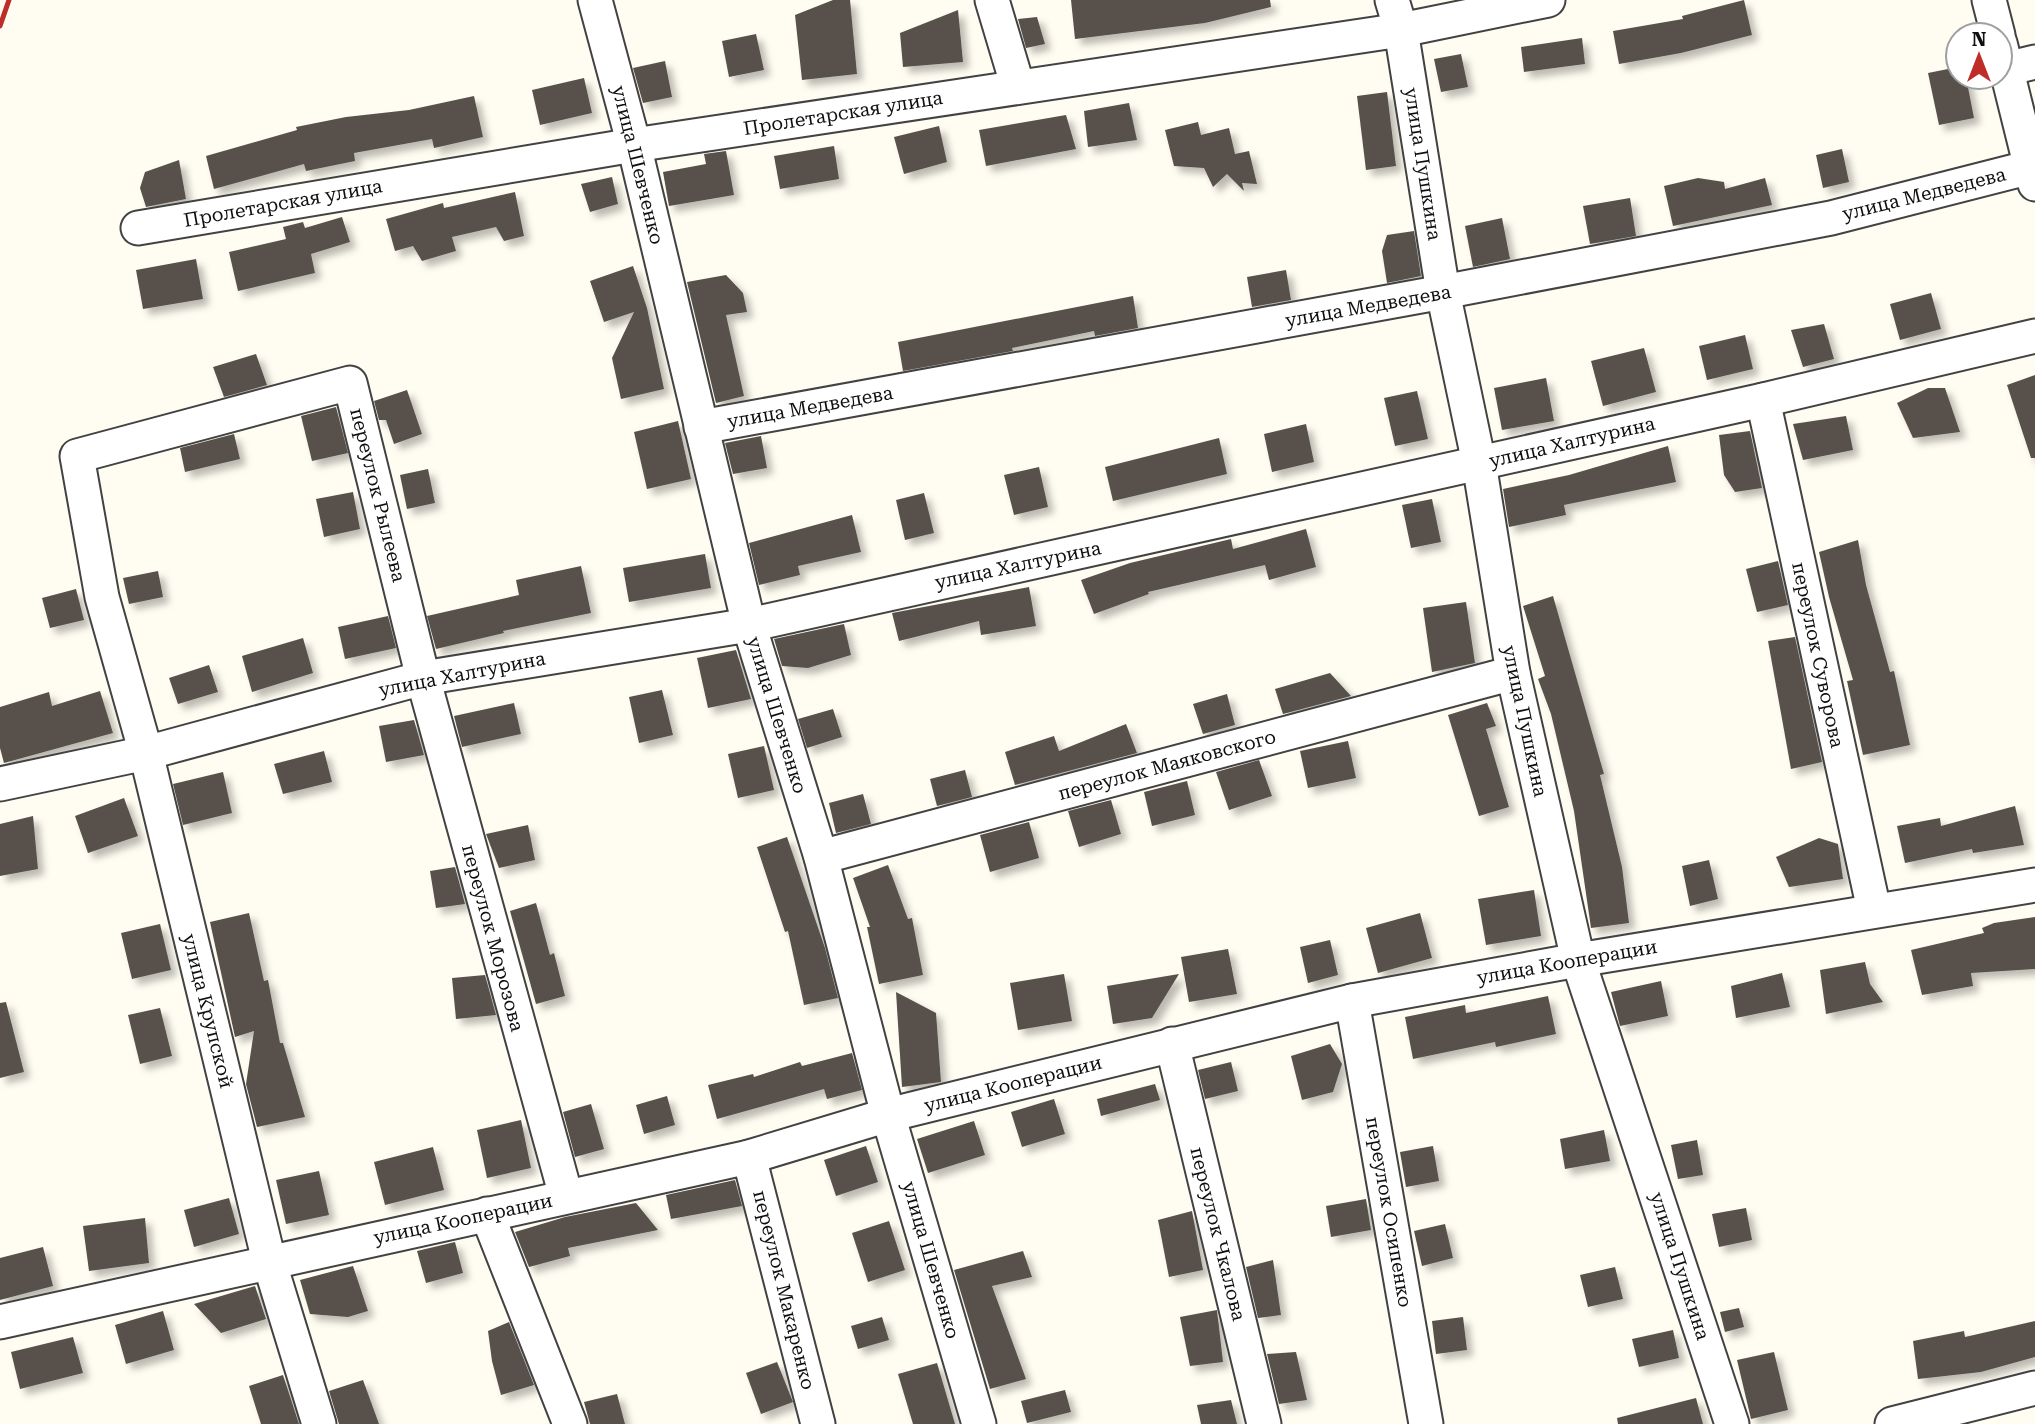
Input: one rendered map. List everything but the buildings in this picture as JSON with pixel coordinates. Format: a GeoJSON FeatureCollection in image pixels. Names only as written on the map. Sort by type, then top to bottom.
{"type":"FeatureCollection","features":[{"type":"Feature","properties":{"kind":"street","name":"улица Шевченко"},"geometry":{"type":"LineString","coordinates":[[595,0],[634,145],[749,625],[821,857],[888,1115],[979,1424]]}},
{"type":"Feature","properties":{"kind":"street"},"geometry":{"type":"LineString","coordinates":[[992,0],[1018,87]]}},
{"type":"Feature","properties":{"kind":"street","name":"Пролетарская улица"},"geometry":{"type":"LineString","coordinates":[[138,228],[634,145],[1018,87],[1396,15],[1548,0]]}},
{"type":"Feature","properties":{"kind":"street"},"geometry":{"type":"LineString","coordinates":[[1989,0],[1994,21]]}},
{"type":"Feature","properties":{"kind":"street","name":"улица Пушкина"},"geometry":{"type":"LineString","coordinates":[[1396,15],[1443,292],[1479,463],[1513,673],[1578,960],[1732,1424]]}},
{"type":"Feature","properties":{"kind":"street"},"geometry":{"type":"LineString","coordinates":[[2014,58],[2033,176]]}},
{"type":"Feature","properties":{"kind":"street","name":"улица Медведева"},"geometry":{"type":"LineString","coordinates":[[701,427],[1443,292],[1831,218],[2033,176]]}},
{"type":"Feature","properties":{"kind":"street","name":"улица Халтурина"},"geometry":{"type":"LineString","coordinates":[[0,784],[146,753],[423,678],[749,625],[1763,400],[2035,336]]}},
{"type":"Feature","properties":{"kind":"street","name":"переулок Рылеева"},"geometry":{"type":"LineString","coordinates":[[77,456],[350,383],[423,678]]}},
{"type":"Feature","properties":{"kind":"street","name":"переулок Суворова"},"geometry":{"type":"LineString","coordinates":[[1763,400],[1874,911]]}},
{"type":"Feature","properties":{"kind":"street","name":"улица Крупской"},"geometry":{"type":"LineString","coordinates":[[77,456],[102,597],[146,753],[269,1261],[319,1424]]}},
{"type":"Feature","properties":{"kind":"street","name":"переулок Маяковского"},"geometry":{"type":"LineString","coordinates":[[821,857],[1513,673]]}},
{"type":"Feature","properties":{"kind":"street","name":"переулок Морозова"},"geometry":{"type":"LineString","coordinates":[[423,678],[566,1196]]}},
{"type":"Feature","properties":{"kind":"street","name":"улица Кооперации"},"geometry":{"type":"LineString","coordinates":[[0,1322],[749,1157],[888,1115],[1352,1001],[1578,960],[2035,885]]}},
{"type":"Feature","properties":{"kind":"street","name":"переулок Осипенко"},"geometry":{"type":"LineString","coordinates":[[1352,1001],[1426,1424]]}},
{"type":"Feature","properties":{"kind":"street","name":"переулок Чкалова"},"geometry":{"type":"LineString","coordinates":[[1172,1044],[1264,1424]]}},
{"type":"Feature","properties":{"kind":"street","name":"переулок Макаренко"},"geometry":{"type":"LineString","coordinates":[[749,1157],[818,1424]]}},
{"type":"Feature","properties":{"kind":"street"},"geometry":{"type":"LineString","coordinates":[[487,1214],[570,1424]]}},
{"type":"Feature","properties":{"kind":"street"},"geometry":{"type":"LineString","coordinates":[[1892,1424],[2035,1388]]}},
{"type":"Feature","properties":{"kind":"railway"},"geometry":{"type":"LineString","coordinates":[[0,26],[9,0]]}}]}
